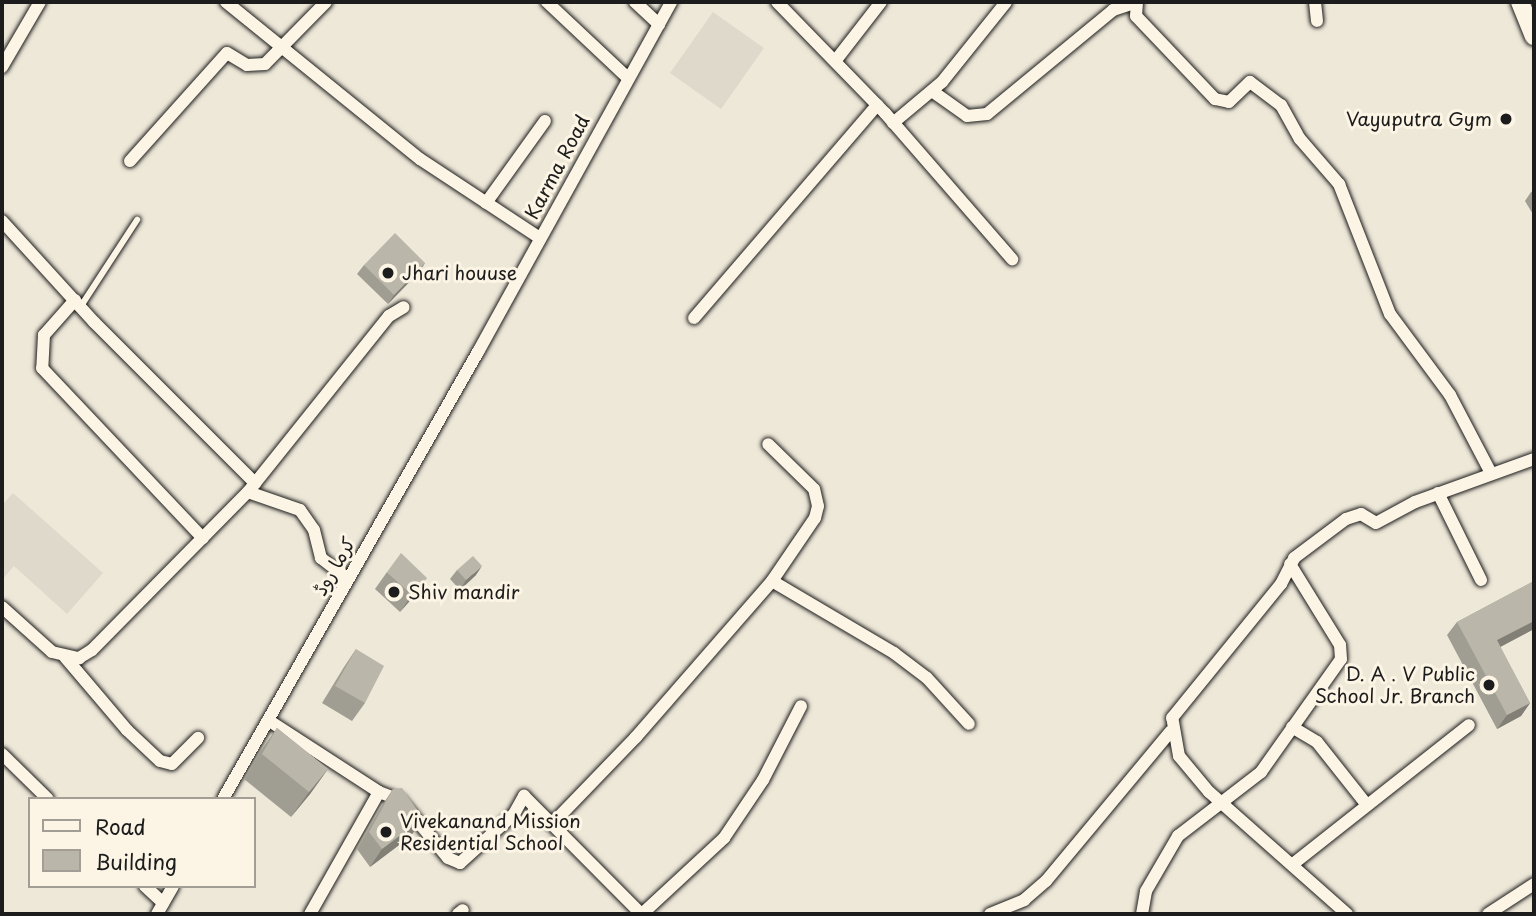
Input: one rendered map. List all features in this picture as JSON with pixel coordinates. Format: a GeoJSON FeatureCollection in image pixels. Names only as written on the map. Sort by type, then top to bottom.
{"type":"FeatureCollection","features":[{"type":"Feature","properties":{"kind":"main road"},"geometry":{"type":"LineString","coordinates":[[1520,2],[1534,36]]}},
{"type":"Feature","properties":{"kind":"street"},"geometry":{"type":"LineString","coordinates":[[2,67],[40,2]]}},
{"type":"Feature","properties":{"kind":"street"},"geometry":{"type":"LineString","coordinates":[[226,2],[280,49],[420,159],[540,238]]}},
{"type":"Feature","properties":{"kind":"street"},"geometry":{"type":"LineString","coordinates":[[130,161],[226,53],[247,65],[260,66],[326,2]]}},
{"type":"Feature","properties":{"kind":"street"},"geometry":{"type":"LineString","coordinates":[[547,2],[628,77]]}},
{"type":"Feature","properties":{"kind":"street"},"geometry":{"type":"LineString","coordinates":[[635,2],[659,24]]}},
{"type":"Feature","properties":{"kind":"street","name":"Karma Road"},"geometry":{"type":"LineString","coordinates":[[478,352],[671,2]]}},
{"type":"Feature","properties":{"kind":"street"},"geometry":{"type":"LineString","coordinates":[[777,2],[836,60],[1012,259]]}},
{"type":"Feature","properties":{"kind":"street"},"geometry":{"type":"LineString","coordinates":[[836,60],[881,2]]}},
{"type":"Feature","properties":{"kind":"street"},"geometry":{"type":"LineString","coordinates":[[893,123],[932,91],[1006,2]]}},
{"type":"Feature","properties":{"kind":"street"},"geometry":{"type":"LineString","coordinates":[[1315,2],[1317,21]]}},
{"type":"Feature","properties":{"kind":"street"},"geometry":{"type":"LineString","coordinates":[[932,91],[967,117],[987,114],[1113,10],[1136,3],[1136,16],[1215,99],[1229,102],[1250,82],[1281,105],[1300,139],[1339,184],[1390,314],[1450,395],[1491,473]]}},
{"type":"Feature","properties":{"kind":"street"},"geometry":{"type":"LineString","coordinates":[[694,318],[877,105]]}},
{"type":"Feature","properties":{"kind":"street"},"geometry":{"type":"LineString","coordinates":[[486,203],[545,121]]}},
{"type":"Feature","properties":{"kind":"street"},"geometry":{"type":"LineString","coordinates":[[2,220],[251,487],[300,510],[314,530],[321,558],[348,579]]}},
{"type":"Feature","properties":{"kind":"street"},"geometry":{"type":"LineString","coordinates":[[78,303],[44,335],[42,368],[203,538]]}},
{"type":"Feature","properties":{"kind":"street"},"geometry":{"type":"LineString","coordinates":[[2,607],[52,652],[79,658],[92,650],[251,487],[389,316],[404,307]]}},
{"type":"Feature","properties":{"kind":"street","name":"کرما روڈ"},"geometry":{"type":"LineString","coordinates":[[224,797],[478,352]]}},
{"type":"Feature","properties":{"kind":"street"},"geometry":{"type":"LineString","coordinates":[[553,823],[636,737],[772,581],[818,506],[814,489],[768,444]]}},
{"type":"Feature","properties":{"kind":"street"},"geometry":{"type":"LineString","coordinates":[[990,914],[1024,900],[1046,881],[1171,731],[1178,706],[1281,584],[1290,564],[1346,519],[1361,514],[1376,523],[1438,493],[1534,459]]}},
{"type":"Feature","properties":{"kind":"street"},"geometry":{"type":"LineString","coordinates":[[1438,493],[1481,580]]}},
{"type":"Feature","properties":{"kind":"street"},"geometry":{"type":"LineString","coordinates":[[1142,914],[1146,891],[1164,855],[1178,836],[1223,805],[1261,772],[1337,668],[1342,651],[1290,564]]}},
{"type":"Feature","properties":{"kind":"street"},"geometry":{"type":"LineString","coordinates":[[772,581],[894,653],[927,678],[969,724]]}},
{"type":"Feature","properties":{"kind":"street"},"geometry":{"type":"LineString","coordinates":[[65,657],[127,730],[160,761],[172,764],[198,738]]}},
{"type":"Feature","properties":{"kind":"street"},"geometry":{"type":"LineString","coordinates":[[268,720],[379,792],[390,794],[409,808],[452,862],[460,863],[514,814],[524,796],[641,914],[736,822],[801,706]]}},
{"type":"Feature","properties":{"kind":"street"},"geometry":{"type":"LineString","coordinates":[[1293,864],[1469,725]]}},
{"type":"Feature","properties":{"kind":"street"},"geometry":{"type":"LineString","coordinates":[[1292,727],[1317,742],[1367,805]]}},
{"type":"Feature","properties":{"kind":"street"},"geometry":{"type":"LineString","coordinates":[[1171,731],[1179,756],[1223,805],[1347,914]]}},
{"type":"Feature","properties":{"kind":"street"},"geometry":{"type":"LineString","coordinates":[[2,754],[46,797]]}},
{"type":"Feature","properties":{"kind":"street"},"geometry":{"type":"LineString","coordinates":[[310,914],[374,807],[379,792]]}},
{"type":"Feature","properties":{"kind":"street"},"geometry":{"type":"LineString","coordinates":[[1488,914],[1534,884]]}},
{"type":"Feature","properties":{"kind":"street"},"geometry":{"type":"LineString","coordinates":[[146,888],[160,909],[172,888]]}},
{"type":"Feature","properties":{"kind":"lane"},"geometry":{"type":"LineString","coordinates":[[78,303],[137,220]]}},
{"type":"Feature","properties":{"kind":"shaded area"},"geometry":{"type":"Polygon","coordinates":[[[713,12],[764,48],[721,109],[670,73],[713,12]]]}},
{"type":"Feature","properties":{"kind":"shaded area"},"geometry":{"type":"Polygon","coordinates":[[[13,493],[103,573],[67,614],[14,566],[2,580],[2,505],[13,493]]]}},
{"type":"Feature","properties":{"kind":"building","name":"Jhari houuse"},"geometry":{"type":"Polygon","coordinates":[[[395,233],[425,263],[394,295],[364,265],[395,233]]]}},
{"type":"Feature","properties":{"kind":"building"},"geometry":{"type":"Polygon","coordinates":[[[401,553],[427,578],[412,595],[387,572],[401,553]]]}},
{"type":"Feature","properties":{"kind":"building"},"geometry":{"type":"Polygon","coordinates":[[[473,556],[482,566],[466,580],[457,570],[473,556]]]}},
{"type":"Feature","properties":{"kind":"building","name":"D. A . V Public School Jr. Branch"},"geometry":{"type":"Polygon","coordinates":[[[1534,581],[1534,621],[1497,640],[1530,703],[1507,715],[1457,622],[1534,581]]]}},
{"type":"Feature","properties":{"kind":"building"},"geometry":{"type":"Polygon","coordinates":[[[356,649],[384,666],[365,703],[335,686],[356,649]]]}},
{"type":"Feature","properties":{"kind":"building"},"geometry":{"type":"Polygon","coordinates":[[[277,728],[328,769],[309,792],[262,754],[277,728]]]}},
{"type":"Feature","properties":{"kind":"building"},"geometry":{"type":"Polygon","coordinates":[[[402,788],[423,818],[382,849],[369,832],[393,789],[402,788]]]}},
{"type":"Feature","properties":{"kind":"place","name":"Vayuputra Gym"},"geometry":{"type":"Point","coordinates":[1506,119]}},
{"type":"Feature","properties":{"kind":"place","name":"Jhari houuse"},"geometry":{"type":"Point","coordinates":[388,273]}},
{"type":"Feature","properties":{"kind":"place","name":"Shiv mandir"},"geometry":{"type":"Point","coordinates":[394,592]}},
{"type":"Feature","properties":{"kind":"place","name":"D. A . V Public School Jr. Branch"},"geometry":{"type":"Point","coordinates":[1489,685]}},
{"type":"Feature","properties":{"kind":"place","name":"Vivekanand Mission Residential School"},"geometry":{"type":"Point","coordinates":[386,832]}}]}
